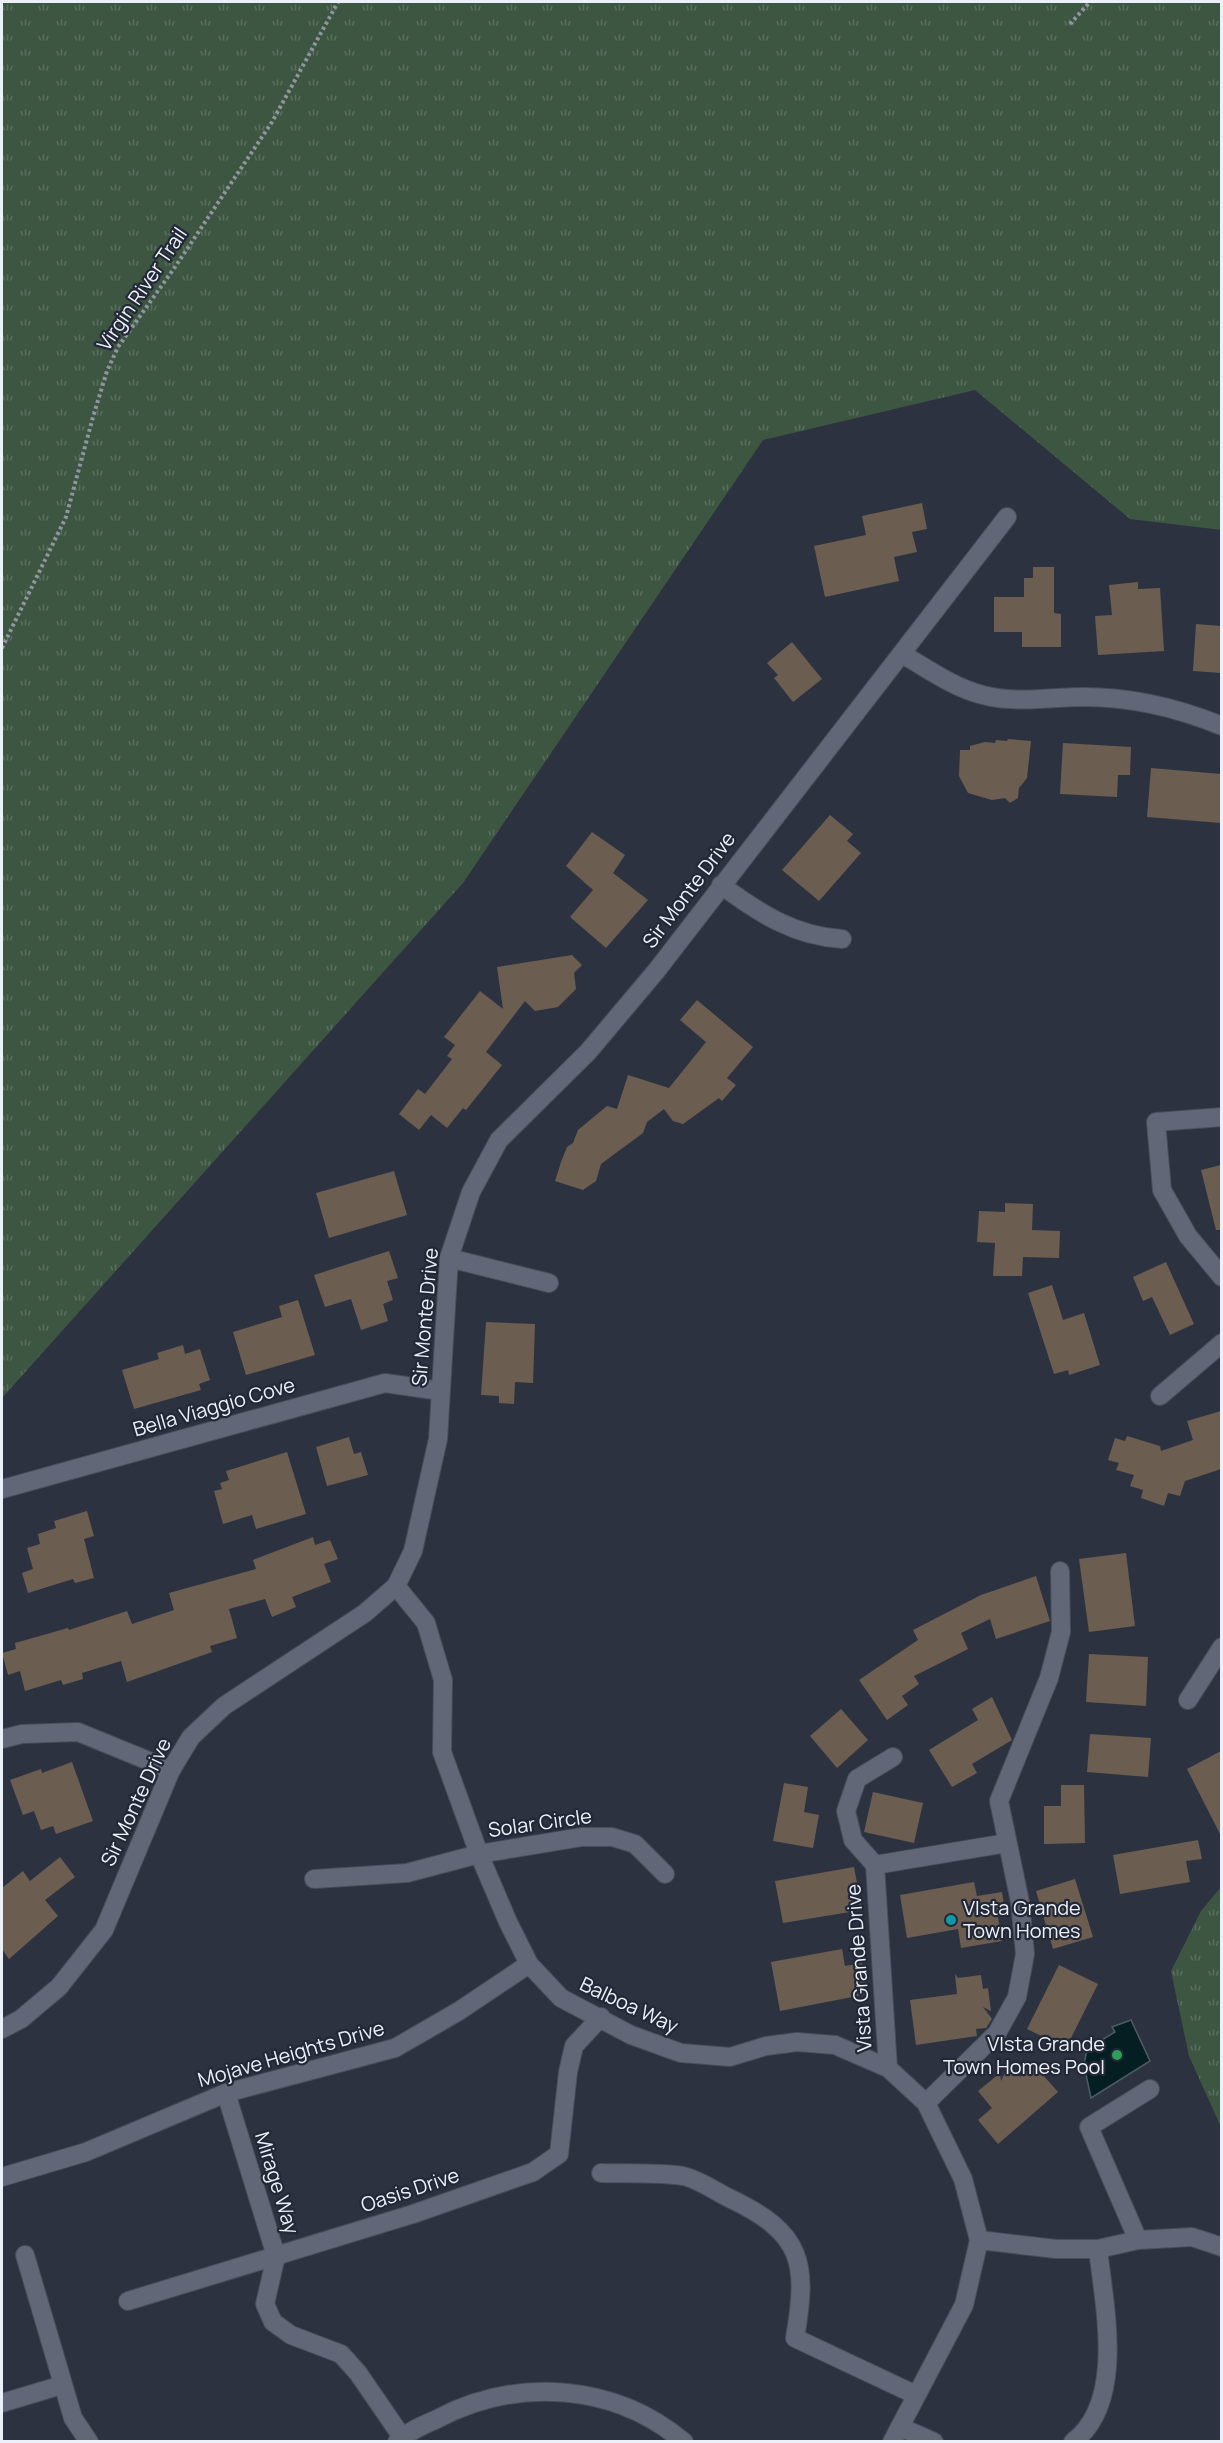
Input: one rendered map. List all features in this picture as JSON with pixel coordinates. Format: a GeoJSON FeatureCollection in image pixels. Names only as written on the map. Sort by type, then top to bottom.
{"type":"FeatureCollection","features":[{"type":"Feature","properties":{"kind":"street","name":"Sir Monte Drive"},"geometry":{"type":"LineString","coordinates":[[2,2029],[21,2019],[59,1987],[104,1930],[171,1770],[191,1737],[224,1706],[365,1613],[396,1586],[413,1551],[438,1439],[449,1257],[471,1192],[499,1140],[588,1052],[657,970],[1007,517]]}},
{"type":"Feature","properties":{"kind":"street"},"geometry":{"type":"LineString","coordinates":[[902,654],[952,683],[981,695],[1012,700],[1084,697],[1124,700],[1164,707],[1221,726]]}},
{"type":"Feature","properties":{"kind":"street"},"geometry":{"type":"LineString","coordinates":[[721,885],[762,915],[787,928],[842,939]]}},
{"type":"Feature","properties":{"kind":"street"},"geometry":{"type":"LineString","coordinates":[[1221,1117],[1156,1122],[1162,1190],[1188,1236],[1221,1277]]}},
{"type":"Feature","properties":{"kind":"street"},"geometry":{"type":"LineString","coordinates":[[449,1257],[549,1283]]}},
{"type":"Feature","properties":{"kind":"street"},"geometry":{"type":"LineString","coordinates":[[1160,1396],[1221,1342]]}},
{"type":"Feature","properties":{"kind":"street","name":"Bella Viaggio Cove"},"geometry":{"type":"LineString","coordinates":[[2,1490],[385,1383],[440,1391]]}},
{"type":"Feature","properties":{"kind":"street"},"geometry":{"type":"LineString","coordinates":[[926,2103],[997,2033],[1017,1997],[1024,1954],[1020,1902],[999,1801],[1049,1678],[1061,1632],[1060,1571]]}},
{"type":"Feature","properties":{"kind":"street","name":"Balboa Way"},"geometry":{"type":"LineString","coordinates":[[396,1586],[426,1623],[443,1680],[442,1752],[479,1854],[508,1922],[530,1964],[561,1998],[631,2035],[681,2053],[730,2057],[766,2046],[797,2042],[835,2045],[888,2068],[926,2103],[963,2180],[979,2240],[964,2305],[896,2434]]}},
{"type":"Feature","properties":{"kind":"street"},"geometry":{"type":"LineString","coordinates":[[1188,1700],[1221,1647]]}},
{"type":"Feature","properties":{"kind":"street"},"geometry":{"type":"LineString","coordinates":[[2,1739],[21,1734],[78,1732],[171,1770]]}},
{"type":"Feature","properties":{"kind":"street","name":"Vista Grande Drive"},"geometry":{"type":"LineString","coordinates":[[888,2068],[875,1865],[853,1840],[846,1811],[857,1779],[893,1757]]}},
{"type":"Feature","properties":{"kind":"street","name":"Solar Circle"},"geometry":{"type":"LineString","coordinates":[[314,1880],[407,1873],[479,1854],[582,1837],[612,1837],[635,1844],[665,1874]]}},
{"type":"Feature","properties":{"kind":"street","name":"Vista Grande Drive"},"geometry":{"type":"LineString","coordinates":[[875,1865],[1007,1843]]}},
{"type":"Feature","properties":{"kind":"street","name":"Mojave Heights Drive"},"geometry":{"type":"LineString","coordinates":[[2,2177],[86,2152],[226,2093],[395,2048],[459,2012],[530,1964]]}},
{"type":"Feature","properties":{"kind":"street","name":"Oasis Drive"},"geometry":{"type":"LineString","coordinates":[[128,2301],[413,2214],[532,2172],[559,2154],[568,2072],[574,2046],[601,2018]]}},
{"type":"Feature","properties":{"kind":"street"},"geometry":{"type":"LineString","coordinates":[[1138,2240],[1089,2127],[1150,2089]]}},
{"type":"Feature","properties":{"kind":"street","name":"Mirage Way"},"geometry":{"type":"LineString","coordinates":[[226,2093],[276,2256],[265,2304],[273,2322],[291,2335],[341,2354],[358,2373],[400,2439]]}},
{"type":"Feature","properties":{"kind":"street"},"geometry":{"type":"LineString","coordinates":[[600,2173],[685,2176],[773,2222],[788,2239],[797,2256],[802,2295],[795,2338],[916,2396]]}},
{"type":"Feature","properties":{"kind":"street"},"geometry":{"type":"LineString","coordinates":[[979,2240],[1056,2248],[1098,2249],[1138,2240],[1192,2237],[1221,2247]]}},
{"type":"Feature","properties":{"kind":"street"},"geometry":{"type":"LineString","coordinates":[[1073,2442],[1093,2418],[1104,2386],[1108,2350],[1098,2249]]}},
{"type":"Feature","properties":{"kind":"street"},"geometry":{"type":"LineString","coordinates":[[25,2255],[73,2418],[89,2442]]}},
{"type":"Feature","properties":{"kind":"street"},"geometry":{"type":"LineString","coordinates":[[2,2403],[62,2385]]}},
{"type":"Feature","properties":{"kind":"street"},"geometry":{"type":"LineString","coordinates":[[400,2439],[460,2406],[508,2393],[546,2390],[608,2401],[661,2423],[684,2442]]}},
{"type":"Feature","properties":{"kind":"street"},"geometry":{"type":"LineString","coordinates":[[896,2434],[934,2442]]}},
{"type":"Feature","properties":{"kind":"path","name":"Virgin River Trail"},"geometry":{"type":"LineString","coordinates":[[2,648],[66,517],[107,371],[118,347],[175,267],[272,122],[338,2]]}},
{"type":"Feature","properties":{"kind":"path"},"geometry":{"type":"LineString","coordinates":[[1071,24],[1090,2]]}},
{"type":"Feature","properties":{"kind":"green space"},"geometry":{"type":"Polygon","coordinates":[[[2,2],[1221,2],[1222,530],[1130,519],[975,390],[763,440],[463,883],[2,1398],[2,2]]]}},
{"type":"Feature","properties":{"kind":"green space"},"geometry":{"type":"Polygon","coordinates":[[[1221,1887],[1221,2127],[1189,2056],[1171,1971],[1201,1911],[1221,1887]]]}},
{"type":"Feature","properties":{"kind":"shaded area","name":"VIsta Grande Town Homes Pool"},"geometry":{"type":"Polygon","coordinates":[[[1131,2020],[1150,2061],[1091,2098],[1084,2065],[1087,2049],[1115,2032],[1112,2027],[1131,2020]]]}},
{"type":"Feature","properties":{"kind":"building"},"geometry":{"type":"Polygon","coordinates":[[[922,503],[927,529],[912,532],[917,552],[894,557],[899,581],[825,597],[814,546],[866,535],[862,516],[922,503]]]}},
{"type":"Feature","properties":{"kind":"building"},"geometry":{"type":"Polygon","coordinates":[[[1033,567],[1054,567],[1054,613],[1061,614],[1061,647],[1022,647],[1022,632],[994,632],[994,597],[1024,597],[1024,578],[1033,578],[1033,567]]]}},
{"type":"Feature","properties":{"kind":"building"},"geometry":{"type":"Polygon","coordinates":[[[1138,582],[1138,589],[1160,588],[1164,651],[1098,655],[1095,616],[1112,615],[1109,585],[1138,582]]]}},
{"type":"Feature","properties":{"kind":"building"},"geometry":{"type":"Polygon","coordinates":[[[1196,624],[1221,626],[1221,673],[1193,671],[1196,624]]]}},
{"type":"Feature","properties":{"kind":"building"},"geometry":{"type":"Polygon","coordinates":[[[792,642],[822,679],[793,702],[774,678],[778,675],[767,663],[792,642]]]}},
{"type":"Feature","properties":{"kind":"building"},"geometry":{"type":"Polygon","coordinates":[[[1008,739],[1031,741],[1027,778],[1019,788],[1018,798],[1010,803],[1005,798],[992,800],[968,793],[959,776],[960,750],[970,750],[970,746],[1008,739]]]}},
{"type":"Feature","properties":{"kind":"building"},"geometry":{"type":"Polygon","coordinates":[[[1063,743],[1131,747],[1130,775],[1118,775],[1117,797],[1060,794],[1063,743]]]}},
{"type":"Feature","properties":{"kind":"building"},"geometry":{"type":"Polygon","coordinates":[[[1151,768],[1221,774],[1221,823],[1147,817],[1151,768]]]}},
{"type":"Feature","properties":{"kind":"building"},"geometry":{"type":"Polygon","coordinates":[[[830,815],[853,834],[847,841],[861,853],[819,901],[782,870],[830,815]]]}},
{"type":"Feature","properties":{"kind":"building"},"geometry":{"type":"Polygon","coordinates":[[[592,832],[625,855],[613,873],[648,900],[606,948],[570,917],[593,890],[566,866],[592,832]]]}},
{"type":"Feature","properties":{"kind":"building"},"geometry":{"type":"Polygon","coordinates":[[[572,955],[582,965],[574,973],[576,989],[558,1007],[535,1011],[525,1001],[486,1052],[502,1065],[466,1110],[463,1108],[447,1128],[431,1115],[419,1130],[399,1114],[418,1089],[425,1094],[452,1059],[447,1056],[455,1045],[444,1037],[480,991],[503,1009],[497,967],[572,955]]]}},
{"type":"Feature","properties":{"kind":"building"},"geometry":{"type":"Polygon","coordinates":[[[697,1000],[753,1047],[727,1078],[736,1085],[722,1101],[719,1098],[683,1124],[673,1121],[664,1109],[647,1122],[643,1133],[601,1164],[596,1181],[583,1190],[555,1181],[567,1147],[573,1143],[578,1130],[607,1106],[617,1109],[628,1075],[669,1088],[706,1042],[680,1020],[697,1000]]]}},
{"type":"Feature","properties":{"kind":"building"},"geometry":{"type":"Polygon","coordinates":[[[1221,1165],[1221,1230],[1216,1230],[1201,1170],[1221,1165]]]}},
{"type":"Feature","properties":{"kind":"building"},"geometry":{"type":"Polygon","coordinates":[[[394,1171],[407,1215],[329,1238],[316,1193],[394,1171]]]}},
{"type":"Feature","properties":{"kind":"building"},"geometry":{"type":"Polygon","coordinates":[[[1005,1203],[1033,1204],[1032,1230],[1060,1231],[1059,1258],[1023,1257],[1022,1276],[993,1276],[995,1243],[977,1242],[979,1211],[1005,1212],[1005,1203]]]}},
{"type":"Feature","properties":{"kind":"building"},"geometry":{"type":"Polygon","coordinates":[[[389,1251],[398,1278],[387,1281],[393,1300],[383,1304],[388,1321],[361,1330],[351,1299],[325,1307],[314,1275],[389,1251]]]}},
{"type":"Feature","properties":{"kind":"building"},"geometry":{"type":"Polygon","coordinates":[[[1166,1262],[1194,1324],[1170,1335],[1152,1297],[1143,1301],[1133,1277],[1166,1262]]]}},
{"type":"Feature","properties":{"kind":"building"},"geometry":{"type":"Polygon","coordinates":[[[1052,1285],[1063,1320],[1084,1313],[1100,1365],[1069,1375],[1068,1370],[1054,1374],[1028,1293],[1052,1285]]]}},
{"type":"Feature","properties":{"kind":"building"},"geometry":{"type":"Polygon","coordinates":[[[298,1300],[315,1355],[246,1375],[233,1332],[282,1317],[279,1306],[298,1300]]]}},
{"type":"Feature","properties":{"kind":"building"},"geometry":{"type":"Polygon","coordinates":[[[486,1322],[535,1324],[533,1383],[515,1382],[514,1404],[499,1403],[499,1396],[481,1395],[486,1322]]]}},
{"type":"Feature","properties":{"kind":"building"},"geometry":{"type":"Polygon","coordinates":[[[183,1345],[185,1354],[200,1349],[210,1380],[199,1384],[201,1390],[134,1409],[122,1370],[159,1359],[157,1353],[183,1345]]]}},
{"type":"Feature","properties":{"kind":"building"},"geometry":{"type":"Polygon","coordinates":[[[1221,1411],[1221,1469],[1185,1481],[1180,1496],[1168,1493],[1164,1506],[1141,1498],[1143,1490],[1130,1486],[1134,1475],[1116,1470],[1119,1463],[1108,1460],[1115,1438],[1125,1441],[1127,1436],[1160,1446],[1161,1451],[1193,1440],[1187,1421],[1221,1411]]]}},
{"type":"Feature","properties":{"kind":"building"},"geometry":{"type":"Polygon","coordinates":[[[349,1437],[354,1454],[361,1452],[368,1475],[327,1486],[316,1447],[349,1437]]]}},
{"type":"Feature","properties":{"kind":"building"},"geometry":{"type":"Polygon","coordinates":[[[287,1452],[306,1514],[256,1529],[252,1515],[223,1524],[214,1491],[222,1489],[220,1483],[229,1480],[226,1471],[287,1452]]]}},
{"type":"Feature","properties":{"kind":"building"},"geometry":{"type":"Polygon","coordinates":[[[87,1511],[94,1536],[84,1539],[94,1578],[75,1583],[73,1579],[28,1593],[22,1573],[33,1569],[27,1548],[40,1544],[38,1534],[56,1528],[54,1521],[87,1511]]]}},
{"type":"Feature","properties":{"kind":"building"},"geometry":{"type":"Polygon","coordinates":[[[313,1537],[315,1545],[330,1540],[338,1559],[324,1564],[331,1582],[292,1597],[296,1607],[272,1617],[265,1599],[229,1609],[237,1638],[210,1646],[212,1652],[127,1682],[121,1661],[82,1673],[83,1679],[63,1685],[61,1680],[25,1691],[20,1671],[8,1675],[2,1653],[16,1649],[15,1643],[68,1628],[69,1630],[127,1611],[132,1624],[174,1610],[169,1593],[256,1569],[253,1560],[313,1537]]]}},
{"type":"Feature","properties":{"kind":"building"},"geometry":{"type":"Polygon","coordinates":[[[1126,1553],[1135,1626],[1089,1632],[1079,1559],[1126,1553]]]}},
{"type":"Feature","properties":{"kind":"building"},"geometry":{"type":"Polygon","coordinates":[[[1036,1576],[1050,1621],[996,1639],[990,1619],[961,1633],[968,1649],[914,1676],[919,1684],[902,1696],[908,1705],[887,1720],[859,1680],[918,1640],[913,1630],[981,1595],[1036,1576]]]}},
{"type":"Feature","properties":{"kind":"building"},"geometry":{"type":"Polygon","coordinates":[[[1089,1654],[1148,1657],[1146,1706],[1086,1702],[1089,1654]]]}},
{"type":"Feature","properties":{"kind":"building"},"geometry":{"type":"Polygon","coordinates":[[[992,1697],[1012,1740],[972,1764],[977,1773],[952,1787],[929,1750],[978,1720],[972,1709],[992,1697]]]}},
{"type":"Feature","properties":{"kind":"building"},"geometry":{"type":"Polygon","coordinates":[[[841,1709],[868,1740],[837,1768],[810,1736],[841,1709]]]}},
{"type":"Feature","properties":{"kind":"building"},"geometry":{"type":"Polygon","coordinates":[[[1090,1734],[1151,1738],[1148,1777],[1087,1772],[1090,1734]]]}},
{"type":"Feature","properties":{"kind":"building"},"geometry":{"type":"Polygon","coordinates":[[[1221,1751],[1221,1836],[1187,1769],[1221,1751]]]}},
{"type":"Feature","properties":{"kind":"building"},"geometry":{"type":"Polygon","coordinates":[[[72,1762],[93,1821],[56,1834],[53,1826],[41,1830],[34,1811],[23,1815],[10,1780],[41,1769],[42,1773],[72,1762]]]}},
{"type":"Feature","properties":{"kind":"building"},"geometry":{"type":"Polygon","coordinates":[[[784,1783],[808,1787],[804,1812],[819,1815],[813,1848],[773,1841],[784,1783]]]}},
{"type":"Feature","properties":{"kind":"building","name":"VIsta Grande Town Homes"},"geometry":{"type":"Polygon","coordinates":[[[1061,1785],[1084,1785],[1085,1843],[1044,1844],[1044,1806],[1061,1806],[1061,1785]]]}},
{"type":"Feature","properties":{"kind":"building"},"geometry":{"type":"Polygon","coordinates":[[[873,1792],[923,1803],[914,1843],[864,1832],[873,1792]]]}},
{"type":"Feature","properties":{"kind":"building"},"geometry":{"type":"Polygon","coordinates":[[[1198,1840],[1202,1859],[1186,1861],[1190,1882],[1120,1894],[1113,1855],[1198,1840]]]}},
{"type":"Feature","properties":{"kind":"building"},"geometry":{"type":"Polygon","coordinates":[[[60,1857],[75,1877],[45,1900],[58,1916],[9,1959],[2,1949],[2,1888],[23,1871],[30,1881],[60,1857]]]}},
{"type":"Feature","properties":{"kind":"building"},"geometry":{"type":"Polygon","coordinates":[[[854,1867],[862,1910],[783,1923],[775,1881],[854,1867]]]}},
{"type":"Feature","properties":{"kind":"building","name":"VIsta Grande Town Homes"},"geometry":{"type":"Polygon","coordinates":[[[1075,1879],[1093,1937],[1053,1949],[1036,1891],[1075,1879]]]}},
{"type":"Feature","properties":{"kind":"building","name":"VIsta Grande Town Homes"},"geometry":{"type":"Polygon","coordinates":[[[974,1882],[977,1896],[1002,1892],[1005,1910],[997,1911],[1002,1941],[961,1948],[958,1929],[907,1938],[900,1895],[974,1882]]]}},
{"type":"Feature","properties":{"kind":"building"},"geometry":{"type":"Polygon","coordinates":[[[842,1949],[845,1966],[862,1963],[868,1994],[780,2011],[771,1962],[842,1949]]]}},
{"type":"Feature","properties":{"kind":"building","name":"VIsta Grande Town Homes"},"geometry":{"type":"Polygon","coordinates":[[[1059,1965],[1098,1984],[1066,2048],[1027,2029],[1059,1965]]]}},
{"type":"Feature","properties":{"kind":"building","name":"VIsta Grande Town Homes"},"geometry":{"type":"Polygon","coordinates":[[[955,1974],[958,1978],[981,1975],[983,1989],[988,1988],[991,2011],[983,2007],[992,2019],[986,2028],[976,2029],[977,2036],[916,2045],[910,2000],[957,1994],[955,1974]]]}},
{"type":"Feature","properties":{"kind":"building"},"geometry":{"type":"Polygon","coordinates":[[[1009,2065],[1020,2077],[1034,2065],[1058,2092],[998,2144],[978,2120],[992,2108],[978,2091],[1000,2073],[1001,2081],[1009,2065]]]}},
{"type":"Feature","properties":{"kind":"place","name":"VIsta Grande Town Homes"},"geometry":{"type":"Point","coordinates":[951,1920]}},
{"type":"Feature","properties":{"kind":"place","name":"VIsta Grande Town Homes Pool"},"geometry":{"type":"Point","coordinates":[1117,2055]}}]}
